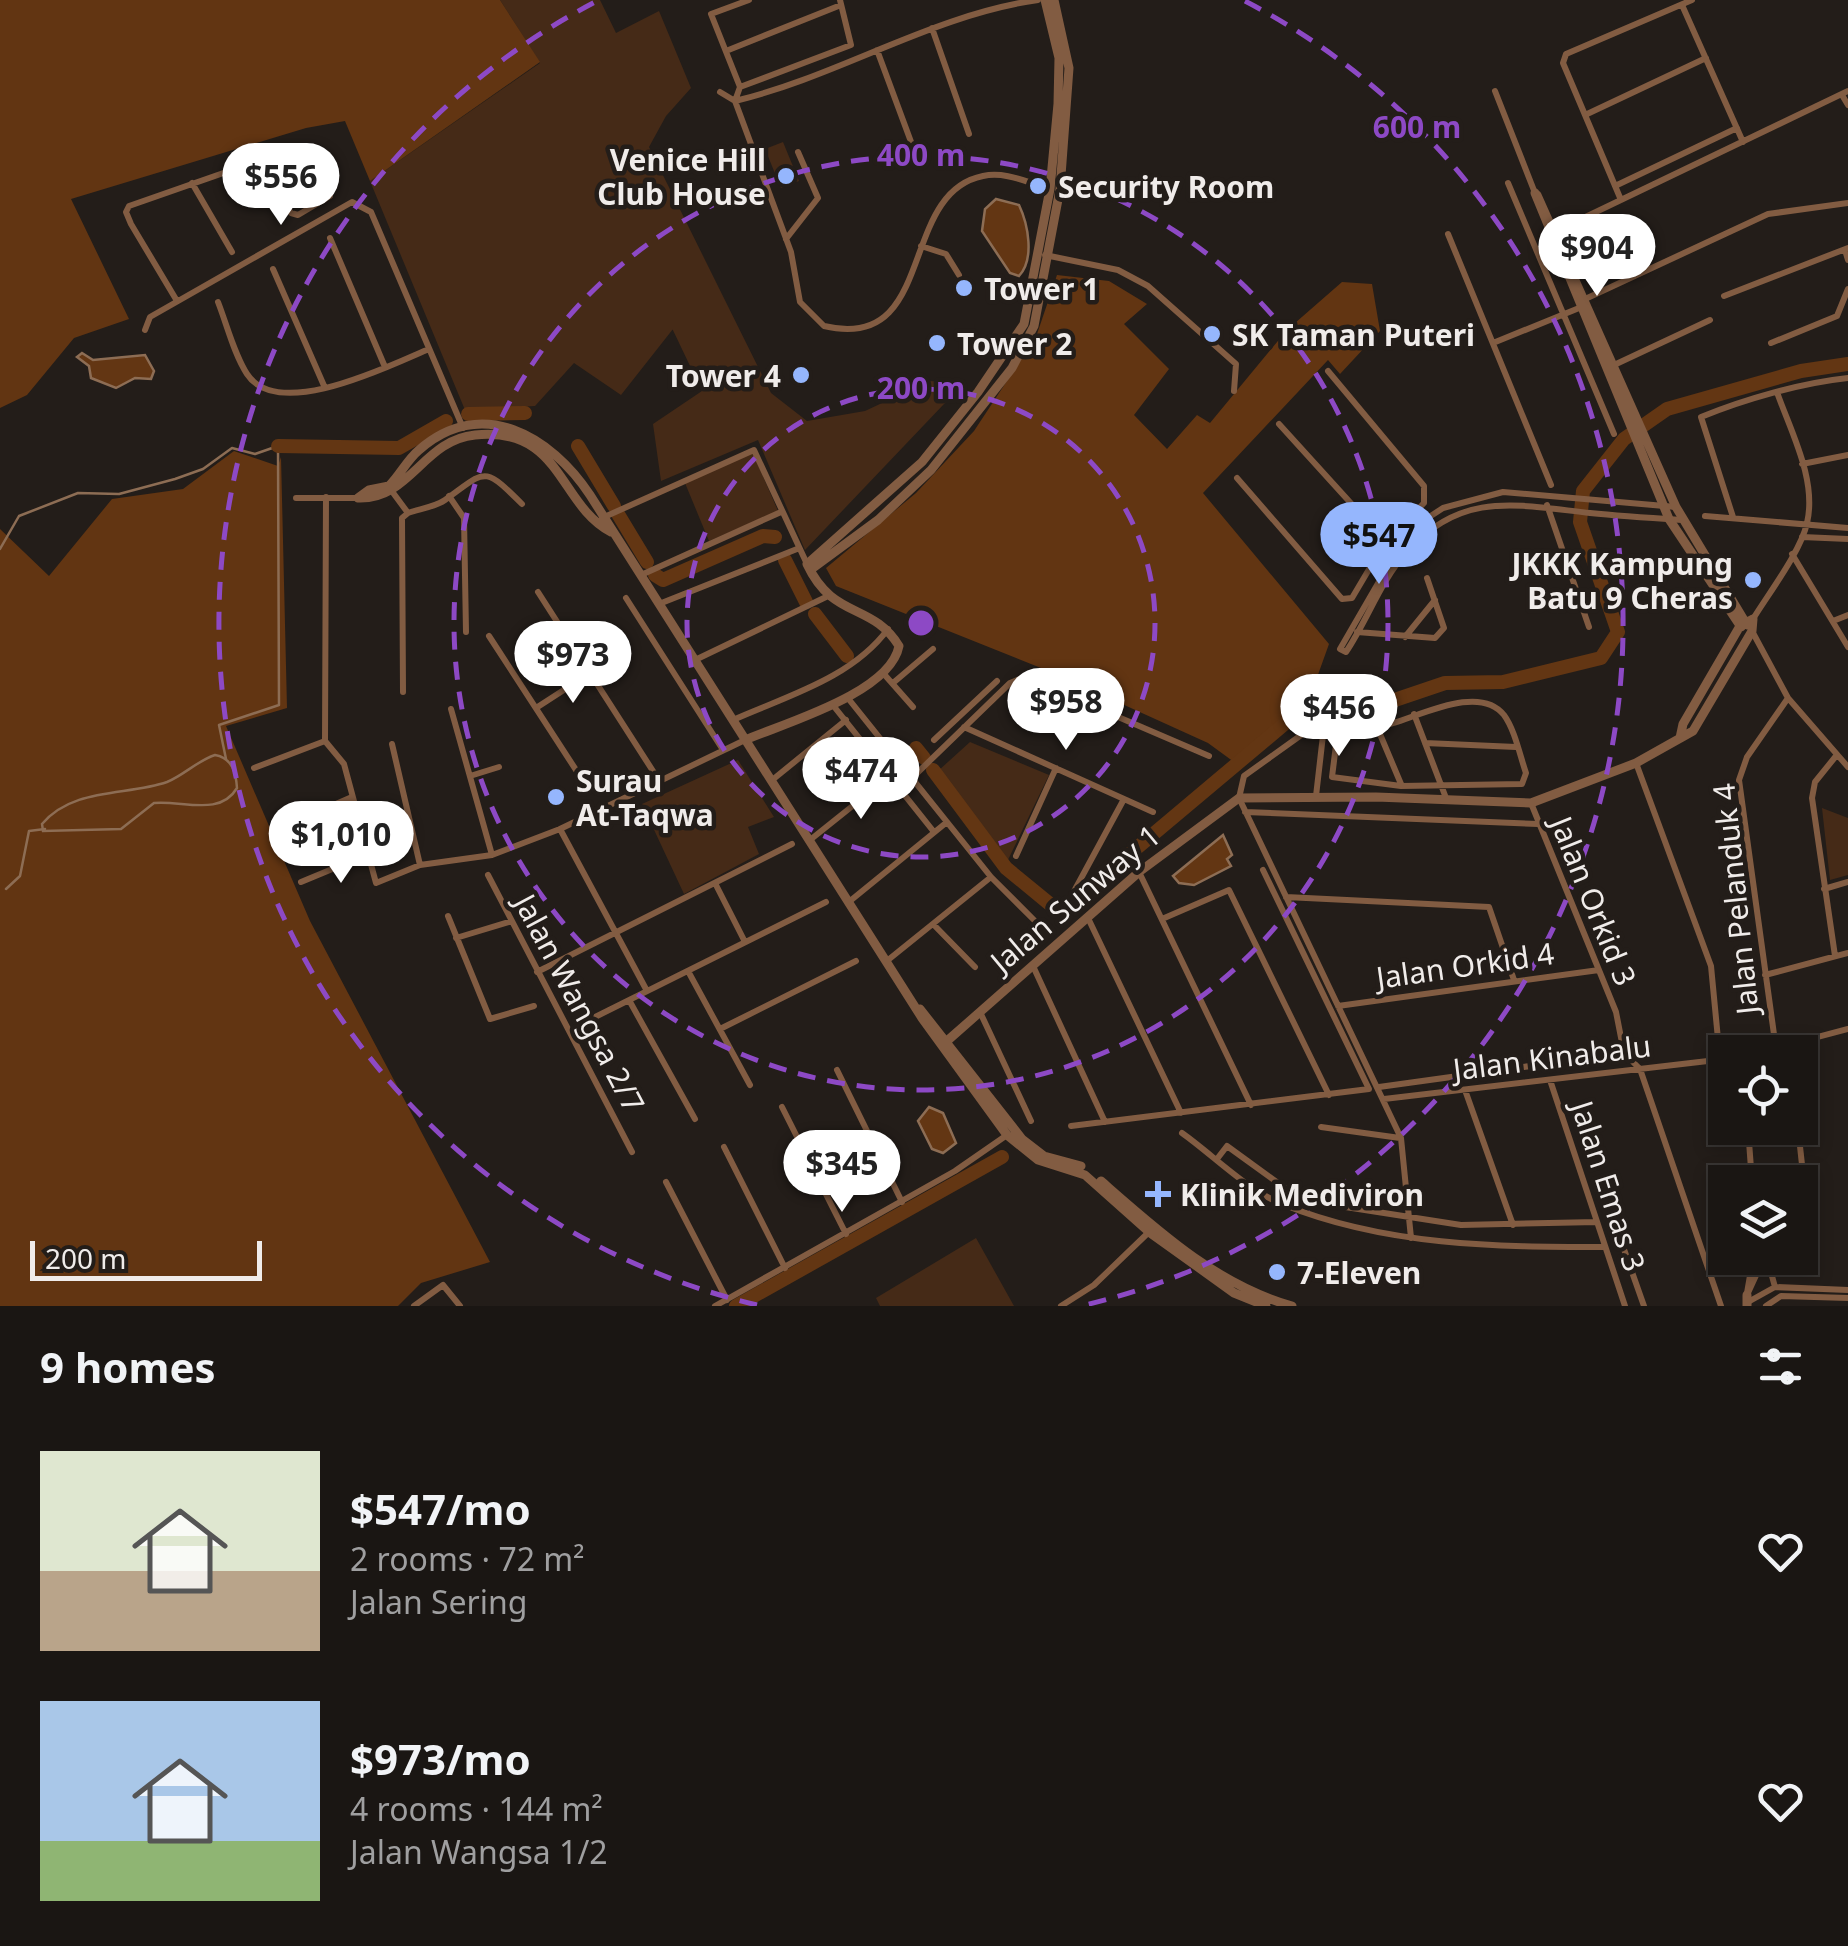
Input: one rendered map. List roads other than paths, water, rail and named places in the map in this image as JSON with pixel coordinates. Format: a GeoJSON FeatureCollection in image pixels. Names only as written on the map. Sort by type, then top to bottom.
{"type":"FeatureCollection","features":[{"type":"Feature","properties":{"kind":"street"},"geometry":{"type":"LineString","coordinates":[[735,101],[740,88],[711,14],[749,0]]}},
{"type":"Feature","properties":{"kind":"street"},"geometry":{"type":"LineString","coordinates":[[735,101],[932,28],[1008,4],[1042,0],[1059,58],[1055,189]]}},
{"type":"Feature","properties":{"kind":"street"},"geometry":{"type":"LineString","coordinates":[[808,568],[878,520],[932,470],[1012,368],[1034,326],[1070,68],[1054,0]]}},
{"type":"Feature","properties":{"kind":"street"},"geometry":{"type":"LineString","coordinates":[[1622,200],[1564,63],[1566,54],[1692,0]]}},
{"type":"Feature","properties":{"kind":"street"},"geometry":{"type":"LineString","coordinates":[[726,50],[841,2],[852,45],[740,88]]}},
{"type":"Feature","properties":{"kind":"street"},"geometry":{"type":"LineString","coordinates":[[1682,4],[1692,17],[1743,142]]}},
{"type":"Feature","properties":{"kind":"street"},"geometry":{"type":"LineString","coordinates":[[932,28],[969,134]]}},
{"type":"Feature","properties":{"kind":"street"},"geometry":{"type":"LineString","coordinates":[[876,50],[918,158]]}},
{"type":"Feature","properties":{"kind":"street"},"geometry":{"type":"LineString","coordinates":[[1585,115],[1706,58]]}},
{"type":"Feature","properties":{"kind":"street"},"geometry":{"type":"LineString","coordinates":[[1495,91],[1670,507],[1746,622],[1788,698],[1848,768]]}},
{"type":"Feature","properties":{"kind":"street"},"geometry":{"type":"LineString","coordinates":[[720,92],[735,101],[786,239],[800,302],[810,316],[836,328],[868,323],[898,306],[934,213],[965,182],[1002,174],[1055,189]]}},
{"type":"Feature","properties":{"kind":"street"},"geometry":{"type":"LineString","coordinates":[[1552,233],[1845,93],[1848,105]]}},
{"type":"Feature","properties":{"kind":"street"},"geometry":{"type":"LineString","coordinates":[[1615,186],[1736,128]]}},
{"type":"Feature","properties":{"kind":"street"},"geometry":{"type":"LineString","coordinates":[[786,239],[818,198],[798,152]]}},
{"type":"Feature","properties":{"kind":"street"},"geometry":{"type":"LineString","coordinates":[[177,301],[126,212],[129,206],[258,161],[291,213],[298,214],[330,196],[322,173]]}},
{"type":"Feature","properties":{"kind":"street"},"geometry":{"type":"LineString","coordinates":[[192,183],[232,252]]}},
{"type":"Feature","properties":{"kind":"street"},"geometry":{"type":"LineString","coordinates":[[1508,183],[1614,434]]}},
{"type":"Feature","properties":{"kind":"street"},"geometry":{"type":"LineString","coordinates":[[1493,343],[1561,315],[1768,214],[1848,203]]}},
{"type":"Feature","properties":{"kind":"street"},"geometry":{"type":"LineString","coordinates":[[146,330],[150,317],[344,204],[362,205],[371,212],[465,432]]}},
{"type":"Feature","properties":{"kind":"street"},"geometry":{"type":"LineString","coordinates":[[1448,234],[1551,484]]}},
{"type":"Feature","properties":{"kind":"street"},"geometry":{"type":"LineString","coordinates":[[330,238],[385,367]]}},
{"type":"Feature","properties":{"kind":"street"},"geometry":{"type":"LineString","coordinates":[[921,246],[946,254],[958,275]]}},
{"type":"Feature","properties":{"kind":"street"},"geometry":{"type":"LineString","coordinates":[[1724,296],[1846,249],[1848,260]]}},
{"type":"Feature","properties":{"kind":"street"},"geometry":{"type":"LineString","coordinates":[[1044,255],[1118,270],[1148,286],[1236,364],[1234,392]]}},
{"type":"Feature","properties":{"kind":"street"},"geometry":{"type":"LineString","coordinates":[[808,568],[922,462],[978,392],[1024,324],[1044,255]]}},
{"type":"Feature","properties":{"kind":"street"},"geometry":{"type":"LineString","coordinates":[[273,269],[325,388]]}},
{"type":"Feature","properties":{"kind":"street"},"geometry":{"type":"LineString","coordinates":[[1771,342],[1837,316],[1848,290]]}},
{"type":"Feature","properties":{"kind":"street"},"geometry":{"type":"LineString","coordinates":[[218,302],[248,374],[256,384],[276,392],[325,388],[429,349]]}},
{"type":"Feature","properties":{"kind":"street"},"geometry":{"type":"LineString","coordinates":[[1582,304],[1614,365],[1628,412]]}},
{"type":"Feature","properties":{"kind":"street"},"geometry":{"type":"LineString","coordinates":[[1614,365],[1710,320]]}},
{"type":"Feature","properties":{"kind":"street"},"geometry":{"type":"LineString","coordinates":[[1236,478],[1347,600],[1384,544],[1424,503],[1424,486],[1328,371]]}},
{"type":"Feature","properties":{"kind":"street"},"geometry":{"type":"LineString","coordinates":[[1734,517],[1701,417],[1778,395],[1794,384],[1848,378]]}},
{"type":"Feature","properties":{"kind":"street"},"geometry":{"type":"LineString","coordinates":[[1680,738],[1683,724],[1807,525],[1810,497],[1778,395]]}},
{"type":"Feature","properties":{"kind":"street"},"geometry":{"type":"LineString","coordinates":[[1279,424],[1384,544],[1399,556]]}},
{"type":"Feature","properties":{"kind":"street"},"geometry":{"type":"LineString","coordinates":[[296,498],[358,498],[390,489],[438,448],[465,432],[516,440],[556,458],[611,532],[920,1009],[1006,1126],[1007,1135]]}},
{"type":"Feature","properties":{"kind":"street"},"geometry":{"type":"LineString","coordinates":[[326,497],[325,741],[344,764],[376,883],[420,864],[492,855],[560,829],[723,750],[847,697],[883,673],[899,646],[888,629],[826,596],[798,548],[754,450],[599,520]]}},
{"type":"Feature","properties":{"kind":"street"},"geometry":{"type":"LineString","coordinates":[[1802,464],[1848,454]]}},
{"type":"Feature","properties":{"kind":"street"},"geometry":{"type":"LineString","coordinates":[[403,692],[402,518],[449,496],[470,478],[484,476],[497,479],[522,504]]}},
{"type":"Feature","properties":{"kind":"street"},"geometry":{"type":"LineString","coordinates":[[390,489],[408,513]]}},
{"type":"Feature","properties":{"kind":"street"},"geometry":{"type":"LineString","coordinates":[[1427,578],[1444,628],[1435,638],[1355,631],[1420,523],[1444,508],[1504,492],[1670,507]]}},
{"type":"Feature","properties":{"kind":"street"},"geometry":{"type":"LineString","coordinates":[[449,496],[464,518],[466,632]]}},
{"type":"Feature","properties":{"kind":"street"},"geometry":{"type":"LineString","coordinates":[[1549,498],[1589,627]]}},
{"type":"Feature","properties":{"kind":"street"},"geometry":{"type":"LineString","coordinates":[[1399,556],[1447,518],[1469,509],[1513,503],[1682,520]]}},
{"type":"Feature","properties":{"kind":"street"},"geometry":{"type":"LineString","coordinates":[[1670,507],[1670,519],[1746,622]]}},
{"type":"Feature","properties":{"kind":"street"},"geometry":{"type":"LineString","coordinates":[[639,576],[782,512]]}},
{"type":"Feature","properties":{"kind":"street"},"geometry":{"type":"LineString","coordinates":[[1705,516],[1848,528]]}},
{"type":"Feature","properties":{"kind":"street"},"geometry":{"type":"LineString","coordinates":[[1802,537],[1848,539]]}},
{"type":"Feature","properties":{"kind":"street"},"geometry":{"type":"LineString","coordinates":[[658,605],[798,548]]}},
{"type":"Feature","properties":{"kind":"street"},"geometry":{"type":"LineString","coordinates":[[1792,553],[1848,647]]}},
{"type":"Feature","properties":{"kind":"street"},"geometry":{"type":"LineString","coordinates":[[538,592],[660,782]]}},
{"type":"Feature","properties":{"kind":"street"},"geometry":{"type":"LineString","coordinates":[[695,660],[826,596]]}},
{"type":"Feature","properties":{"kind":"street"},"geometry":{"type":"LineString","coordinates":[[626,598],[723,750]]}},
{"type":"Feature","properties":{"kind":"street"},"geometry":{"type":"LineString","coordinates":[[1404,638],[1435,600]]}},
{"type":"Feature","properties":{"kind":"street"},"geometry":{"type":"LineString","coordinates":[[1834,622],[1848,615]]}},
{"type":"Feature","properties":{"kind":"street"},"geometry":{"type":"LineString","coordinates":[[733,720],[846,670],[864,658],[888,629]]}},
{"type":"Feature","properties":{"kind":"street"},"geometry":{"type":"LineString","coordinates":[[489,636],[589,790]]}},
{"type":"Feature","properties":{"kind":"street"},"geometry":{"type":"LineString","coordinates":[[1238,798],[1376,796],[1531,803],[1636,762],[1693,731],[1753,637]]}},
{"type":"Feature","properties":{"kind":"street"},"geometry":{"type":"LineString","coordinates":[[893,683],[934,648]]}},
{"type":"Feature","properties":{"kind":"street"},"geometry":{"type":"LineString","coordinates":[[536,708],[590,673]]}},
{"type":"Feature","properties":{"kind":"street"},"geometry":{"type":"LineString","coordinates":[[883,673],[913,707]]}},
{"type":"Feature","properties":{"kind":"street"},"geometry":{"type":"LineString","coordinates":[[912,778],[1015,680],[1025,677],[1208,756]]}},
{"type":"Feature","properties":{"kind":"street"},"geometry":{"type":"LineString","coordinates":[[934,740],[997,681]]}},
{"type":"Feature","properties":{"kind":"street"},"geometry":{"type":"LineString","coordinates":[[847,697],[991,877],[1034,921]]}},
{"type":"Feature","properties":{"kind":"street","name":"Jalan Pelanduk 4"},"geometry":{"type":"LineString","coordinates":[[1774,1035],[1739,780],[1747,757],[1788,698]]}},
{"type":"Feature","properties":{"kind":"street"},"geometry":{"type":"LineString","coordinates":[[832,703],[934,832]]}},
{"type":"Feature","properties":{"kind":"street"},"geometry":{"type":"LineString","coordinates":[[1339,721],[1332,776],[1402,786],[1442,786],[1522,784],[1526,773],[1505,716],[1487,704],[1446,704],[1377,727],[1325,718],[1244,776],[1238,798],[1401,1138],[1410,1238]]}},
{"type":"Feature","properties":{"kind":"street"},"geometry":{"type":"LineString","coordinates":[[451,709],[492,855]]}},
{"type":"Feature","properties":{"kind":"street"},"geometry":{"type":"LineString","coordinates":[[1414,714],[1446,798]]}},
{"type":"Feature","properties":{"kind":"street"},"geometry":{"type":"LineString","coordinates":[[1316,796],[1325,718]]}},
{"type":"Feature","properties":{"kind":"street"},"geometry":{"type":"LineString","coordinates":[[772,781],[846,720]]}},
{"type":"Feature","properties":{"kind":"street"},"geometry":{"type":"LineString","coordinates":[[1377,727],[1402,786]]}},
{"type":"Feature","properties":{"kind":"street"},"geometry":{"type":"LineString","coordinates":[[964,728],[1153,812]]}},
{"type":"Feature","properties":{"kind":"street"},"geometry":{"type":"LineString","coordinates":[[254,768],[325,741]]}},
{"type":"Feature","properties":{"kind":"street"},"geometry":{"type":"LineString","coordinates":[[392,744],[420,864]]}},
{"type":"Feature","properties":{"kind":"street"},"geometry":{"type":"LineString","coordinates":[[1425,744],[1516,746]]}},
{"type":"Feature","properties":{"kind":"street"},"geometry":{"type":"LineString","coordinates":[[1835,956],[1812,798],[1815,782],[1836,756]]}},
{"type":"Feature","properties":{"kind":"street"},"geometry":{"type":"LineString","coordinates":[[1636,762],[1711,966],[1720,1035]]}},
{"type":"Feature","properties":{"kind":"street"},"geometry":{"type":"LineString","coordinates":[[470,776],[499,767]]}},
{"type":"Feature","properties":{"kind":"street"},"geometry":{"type":"LineString","coordinates":[[1016,856],[1056,768]]}},
{"type":"Feature","properties":{"kind":"street"},"geometry":{"type":"LineString","coordinates":[[810,840],[890,776]]}},
{"type":"Feature","properties":{"kind":"street"},"geometry":{"type":"LineString","coordinates":[[1376,796],[1378,782]]}},
{"type":"Feature","properties":{"kind":"street"},"geometry":{"type":"LineString","coordinates":[[276,830],[352,797]]}},
{"type":"Feature","properties":{"kind":"street","name":"Jalan Sunway 1"},"geometry":{"type":"LineString","coordinates":[[946,1042],[1139,872],[1238,798]]}},
{"type":"Feature","properties":{"kind":"street"},"geometry":{"type":"LineString","coordinates":[[1072,895],[1124,799]]}},
{"type":"Feature","properties":{"kind":"street","name":"Jalan Orkid 3"},"geometry":{"type":"LineString","coordinates":[[1531,803],[1616,1012],[1624,1054]]}},
{"type":"Feature","properties":{"kind":"street"},"geometry":{"type":"LineString","coordinates":[[1245,812],[1538,824]]}},
{"type":"Feature","properties":{"kind":"street"},"geometry":{"type":"LineString","coordinates":[[850,901],[947,822]]}},
{"type":"Feature","properties":{"kind":"street"},"geometry":{"type":"LineString","coordinates":[[560,829],[647,991]]}},
{"type":"Feature","properties":{"kind":"street"},"geometry":{"type":"LineString","coordinates":[[538,972],[792,844]]}},
{"type":"Feature","properties":{"kind":"street"},"geometry":{"type":"LineString","coordinates":[[301,882],[366,856]]}},
{"type":"Feature","properties":{"kind":"street"},"geometry":{"type":"LineString","coordinates":[[1071,1126],[1369,1090],[1263,870]]}},
{"type":"Feature","properties":{"kind":"street"},"geometry":{"type":"LineString","coordinates":[[1139,872],[1251,1104]]}},
{"type":"Feature","properties":{"kind":"street","name":"Jalan Wangsa 2/7"},"geometry":{"type":"LineString","coordinates":[[488,875],[632,1152]]}},
{"type":"Feature","properties":{"kind":"street"},"geometry":{"type":"LineString","coordinates":[[888,960],[991,877]]}},
{"type":"Feature","properties":{"kind":"street"},"geometry":{"type":"LineString","coordinates":[[1824,889],[1848,882]]}},
{"type":"Feature","properties":{"kind":"street"},"geometry":{"type":"LineString","coordinates":[[715,883],[745,942]]}},
{"type":"Feature","properties":{"kind":"street"},"geometry":{"type":"LineString","coordinates":[[1162,919],[1230,890],[1328,1096]]}},
{"type":"Feature","properties":{"kind":"street"},"geometry":{"type":"LineString","coordinates":[[1286,897],[1489,907],[1514,980]]}},
{"type":"Feature","properties":{"kind":"street"},"geometry":{"type":"LineString","coordinates":[[582,1024],[826,902]]}},
{"type":"Feature","properties":{"kind":"street"},"geometry":{"type":"LineString","coordinates":[[448,916],[490,1018],[534,1006]]}},
{"type":"Feature","properties":{"kind":"street"},"geometry":{"type":"LineString","coordinates":[[1088,918],[1181,1113]]}},
{"type":"Feature","properties":{"kind":"street"},"geometry":{"type":"LineString","coordinates":[[456,938],[512,922]]}},
{"type":"Feature","properties":{"kind":"street"},"geometry":{"type":"LineString","coordinates":[[933,924],[975,967]]}},
{"type":"Feature","properties":{"kind":"street"},"geometry":{"type":"LineString","coordinates":[[1766,975],[1848,952]]}},
{"type":"Feature","properties":{"kind":"street"},"geometry":{"type":"LineString","coordinates":[[720,1029],[856,961]]}},
{"type":"Feature","properties":{"kind":"street"},"geometry":{"type":"LineString","coordinates":[[1033,966],[1105,1122]]}},
{"type":"Feature","properties":{"kind":"street","name":"Jalan Orkid 4"},"geometry":{"type":"LineString","coordinates":[[1338,1006],[1598,970]]}},
{"type":"Feature","properties":{"kind":"street"},"geometry":{"type":"LineString","coordinates":[[688,971],[750,1086]]}},
{"type":"Feature","properties":{"kind":"street"},"geometry":{"type":"LineString","coordinates":[[628,1000],[695,1119]]}},
{"type":"Feature","properties":{"kind":"street"},"geometry":{"type":"LineString","coordinates":[[980,1012],[1031,1121]]}},
{"type":"Feature","properties":{"kind":"street"},"geometry":{"type":"LineString","coordinates":[[1818,1039],[1848,1029]]}},
{"type":"Feature","properties":{"kind":"street"},"geometry":{"type":"LineString","coordinates":[[946,1042],[1007,1135],[1038,1160],[1085,1175],[1149,1232],[1234,1293],[1266,1306]]}},
{"type":"Feature","properties":{"kind":"street"},"geometry":{"type":"LineString","coordinates":[[1380,1088],[1624,1054],[1640,1069],[1722,1306]]}},
{"type":"Feature","properties":{"kind":"street","name":"Jalan Kinabalu"},"geometry":{"type":"LineString","coordinates":[[1384,1099],[1708,1062]]}},
{"type":"Feature","properties":{"kind":"street"},"geometry":{"type":"LineString","coordinates":[[837,1070],[902,1202]]}},
{"type":"Feature","properties":{"kind":"street","name":"Jalan Emas 3"},"geometry":{"type":"LineString","coordinates":[[1550,1080],[1625,1306]]}},
{"type":"Feature","properties":{"kind":"street"},"geometry":{"type":"LineString","coordinates":[[1465,1090],[1513,1225]]}},
{"type":"Feature","properties":{"kind":"street"},"geometry":{"type":"LineString","coordinates":[[782,1107],[846,1234]]}},
{"type":"Feature","properties":{"kind":"street"},"geometry":{"type":"LineString","coordinates":[[996,1111],[1038,1153]]}},
{"type":"Feature","properties":{"kind":"street"},"geometry":{"type":"LineString","coordinates":[[1321,1127],[1401,1138]]}},
{"type":"Feature","properties":{"kind":"street"},"geometry":{"type":"LineString","coordinates":[[1182,1132],[1278,1203],[1410,1238],[1481,1248],[1606,1247]]}},
{"type":"Feature","properties":{"kind":"street"},"geometry":{"type":"LineString","coordinates":[[1007,1135],[1038,1153],[1088,1170],[1154,1227],[1237,1286],[1292,1306]]}},
{"type":"Feature","properties":{"kind":"street"},"geometry":{"type":"LineString","coordinates":[[715,1306],[902,1202],[1007,1135]]}},
{"type":"Feature","properties":{"kind":"street"},"geometry":{"type":"LineString","coordinates":[[1217,1159],[1227,1146],[1288,1192],[1339,1206],[1462,1225],[1597,1222]]}},
{"type":"Feature","properties":{"kind":"street"},"geometry":{"type":"LineString","coordinates":[[724,1147],[784,1268]]}},
{"type":"Feature","properties":{"kind":"street"},"geometry":{"type":"LineString","coordinates":[[666,1182],[727,1300]]}},
{"type":"Feature","properties":{"kind":"street"},"geometry":{"type":"LineString","coordinates":[[1602,1186],[1644,1306]]}},
{"type":"Feature","properties":{"kind":"street"},"geometry":{"type":"LineString","coordinates":[[1061,1306],[1094,1285],[1149,1232]]}},
{"type":"Feature","properties":{"kind":"street"},"geometry":{"type":"LineString","coordinates":[[1747,1301],[1751,1275]]}},
{"type":"Feature","properties":{"kind":"street"},"geometry":{"type":"LineString","coordinates":[[1747,1301],[1759,1275]]}},
{"type":"Feature","properties":{"kind":"street"},"geometry":{"type":"LineString","coordinates":[[1771,1275],[1775,1287]]}},
{"type":"Feature","properties":{"kind":"street"},"geometry":{"type":"LineString","coordinates":[[414,1306],[443,1286],[460,1306]]}},
{"type":"Feature","properties":{"kind":"street"},"geometry":{"type":"LineString","coordinates":[[1747,1301],[1775,1287],[1848,1290]]}},
{"type":"Feature","properties":{"kind":"street"},"geometry":{"type":"LineString","coordinates":[[1766,1306],[1781,1296],[1848,1298]]}},
{"type":"Feature","properties":{"kind":"waterway"},"geometry":{"type":"LineString","coordinates":[[1113,868],[1314,699],[1377,706],[1445,683],[1503,682],[1601,658],[1618,632],[1580,522],[1583,491],[1624,439],[1667,409],[1801,371],[1848,364]]}},
{"type":"Feature","properties":{"kind":"waterway"},"geometry":{"type":"LineString","coordinates":[[468,414],[525,413]]}},
{"type":"Feature","properties":{"kind":"waterway"},"geometry":{"type":"LineString","coordinates":[[278,446],[399,448],[446,421]]}},
{"type":"Feature","properties":{"kind":"waterway"},"geometry":{"type":"LineString","coordinates":[[0,549],[19,516],[78,493],[119,494],[203,469],[232,448],[255,454],[278,446],[279,705],[219,725],[226,759]]}},
{"type":"Feature","properties":{"kind":"waterway"},"geometry":{"type":"LineString","coordinates":[[578,446],[614,506]]}},
{"type":"Feature","properties":{"kind":"waterway"},"geometry":{"type":"LineString","coordinates":[[618,514],[647,562]]}},
{"type":"Feature","properties":{"kind":"waterway"},"geometry":{"type":"LineString","coordinates":[[655,575],[663,580],[763,536],[775,537]]}},
{"type":"Feature","properties":{"kind":"waterway"},"geometry":{"type":"LineString","coordinates":[[785,560],[806,602]]}},
{"type":"Feature","properties":{"kind":"waterway"},"geometry":{"type":"LineString","coordinates":[[815,614],[847,656]]}},
{"type":"Feature","properties":{"kind":"waterway"},"geometry":{"type":"LineString","coordinates":[[916,748],[924,758]]}},
{"type":"Feature","properties":{"kind":"waterway"},"geometry":{"type":"LineString","coordinates":[[933,770],[1006,868],[1051,905]]}},
{"type":"Feature","properties":{"kind":"waterway"},"geometry":{"type":"LineString","coordinates":[[6,889],[20,876],[29,831],[45,829]]}},
{"type":"Feature","properties":{"kind":"waterway"},"geometry":{"type":"LineString","coordinates":[[736,1306],[1002,1157]]}},
{"type":"Feature","properties":{"kind":"place","name":"Venice Hill Club House"},"geometry":{"type":"Point","coordinates":[786,176]}},
{"type":"Feature","properties":{"kind":"place","name":"Security Room"},"geometry":{"type":"Point","coordinates":[1038,186]}},
{"type":"Feature","properties":{"kind":"place","name":"Tower 1"},"geometry":{"type":"Point","coordinates":[964,288]}},
{"type":"Feature","properties":{"kind":"place","name":"SK Taman Puteri"},"geometry":{"type":"Point","coordinates":[1212,334]}},
{"type":"Feature","properties":{"kind":"place","name":"Tower 2"},"geometry":{"type":"Point","coordinates":[937,343]}},
{"type":"Feature","properties":{"kind":"place","name":"Tower 4"},"geometry":{"type":"Point","coordinates":[801,375]}},
{"type":"Feature","properties":{"kind":"place","name":"JKKK Kampung Batu 9 Cheras"},"geometry":{"type":"Point","coordinates":[1753,580]}},
{"type":"Feature","properties":{"kind":"place","name":"Surau At-Taqwa"},"geometry":{"type":"Point","coordinates":[556,797]}},
{"type":"Feature","properties":{"kind":"place","name":"Klinik Mediviron"},"geometry":{"type":"Point","coordinates":[1158,1194]}},
{"type":"Feature","properties":{"kind":"place","name":"7-Eleven"},"geometry":{"type":"Point","coordinates":[1277,1272]}}]}
